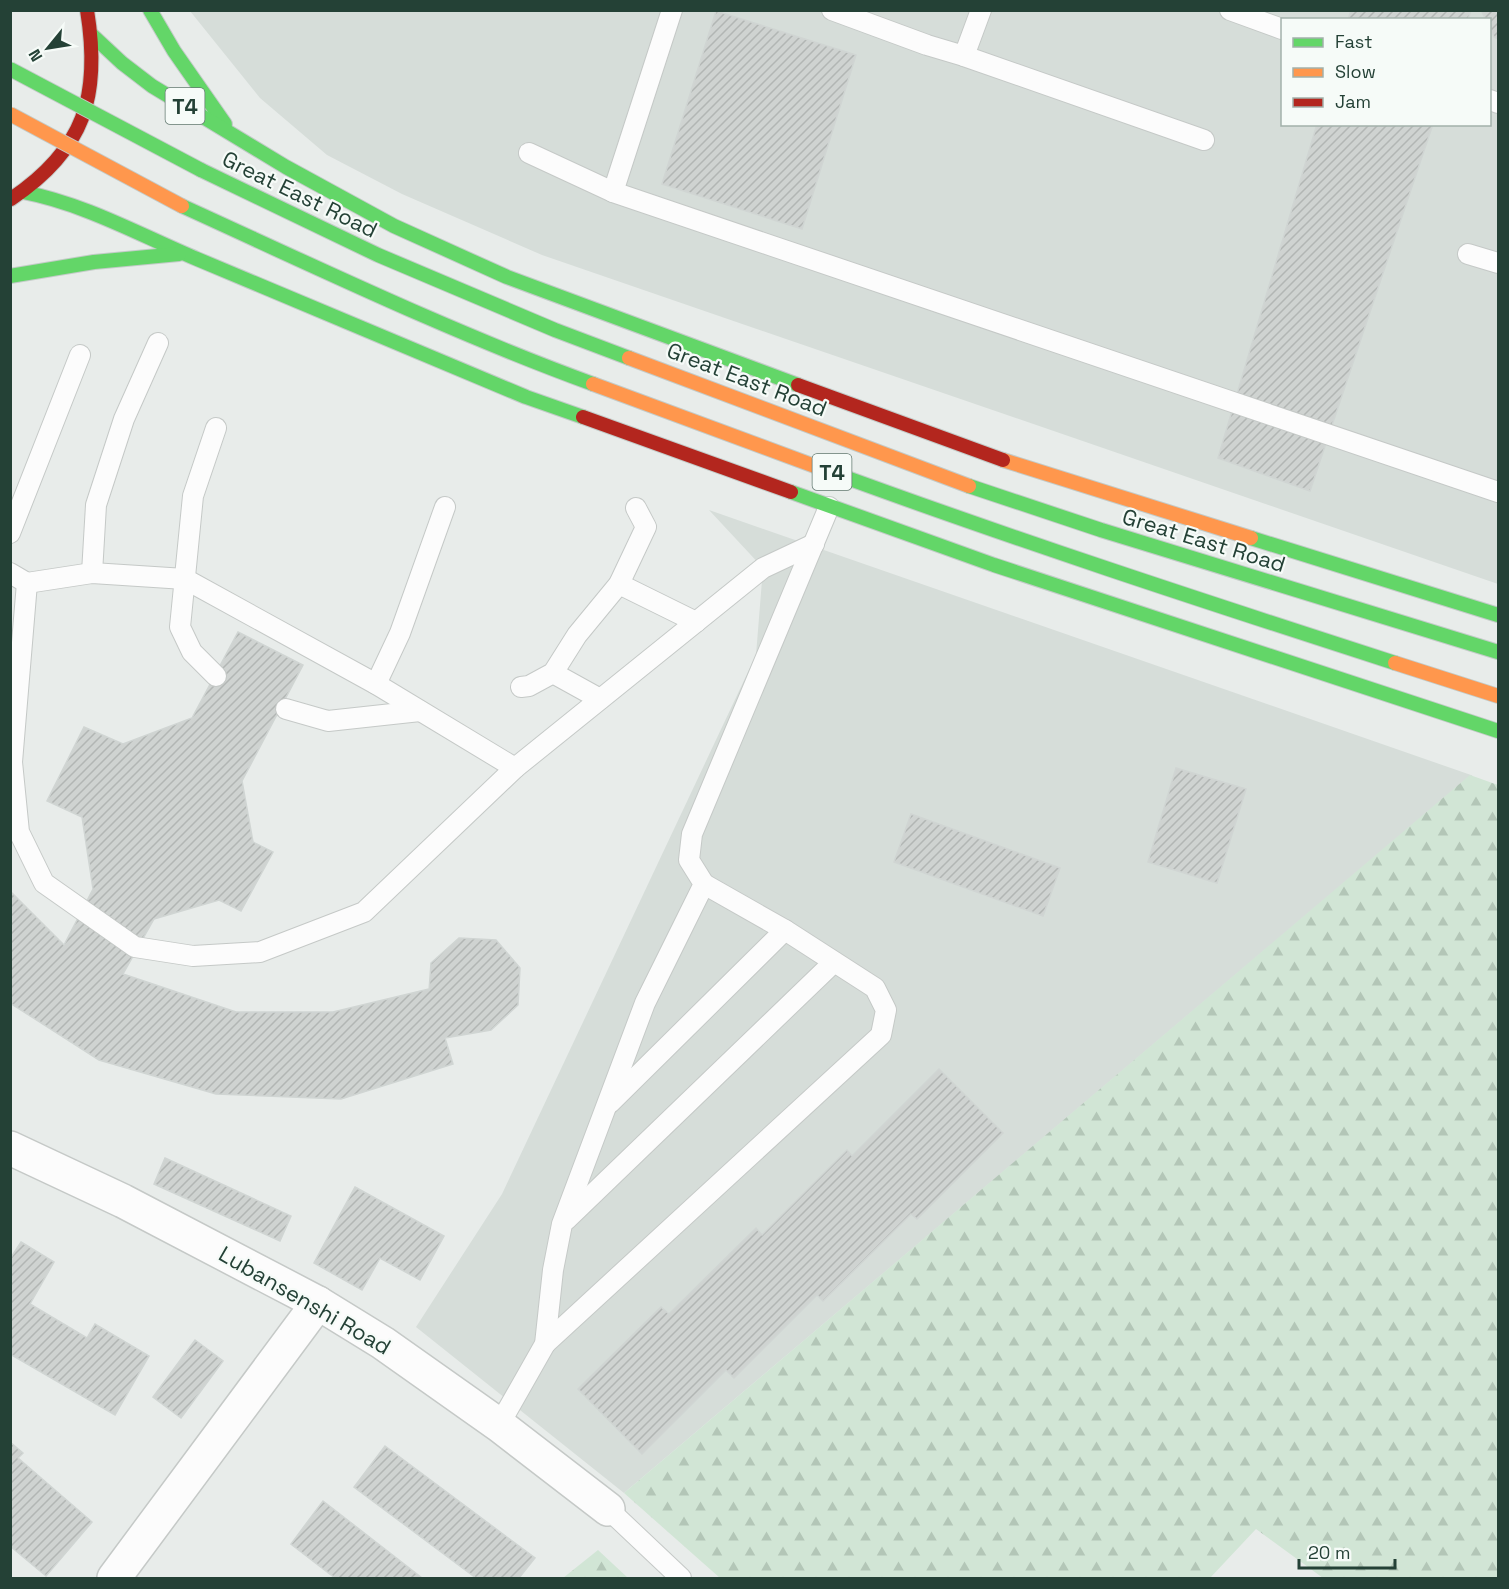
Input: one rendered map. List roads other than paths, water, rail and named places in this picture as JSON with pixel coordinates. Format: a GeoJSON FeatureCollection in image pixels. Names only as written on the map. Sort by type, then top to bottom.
{"type":"FeatureCollection","features":[{"type":"Feature","properties":{"kind":"main road"},"geometry":{"type":"LineString","coordinates":[[17,196],[46,173],[66,150],[81,124],[90,95],[94,65],[92,35],[87,10]]}},
{"type":"Feature","properties":{"kind":"main road"},"geometry":{"type":"LineString","coordinates":[[150,10],[174,51],[232,133]]}},
{"type":"Feature","properties":{"kind":"main road","name":"Great East Road"},"geometry":{"type":"LineString","coordinates":[[92,35],[122,63],[152,86],[286,167],[394,226],[507,277],[1021,467],[1498,615]]}},
{"type":"Feature","properties":{"kind":"main road","name":"Great East Road"},"geometry":{"type":"LineString","coordinates":[[10,69],[201,170],[378,255],[555,330],[981,490],[1101,531],[1498,652]]}},
{"type":"Feature","properties":{"kind":"main road","name":"T4"},"geometry":{"type":"LineString","coordinates":[[10,114],[182,206],[359,287],[553,369],[966,522],[1498,696]]}},
{"type":"Feature","properties":{"kind":"main road","name":"T4"},"geometry":{"type":"LineString","coordinates":[[17,196],[49,197],[101,216],[184,254],[526,397],[829,507],[994,565],[1498,731]]}},
{"type":"Feature","properties":{"kind":"main road"},"geometry":{"type":"LineString","coordinates":[[10,276],[68,264],[134,256],[184,254]]}},
{"type":"Feature","properties":{"kind":"street","name":"Lubansenshi Road"},"geometry":{"type":"LineString","coordinates":[[10,1148],[123,1201],[318,1303],[384,1343],[499,1425],[608,1509]]}},
{"type":"Feature","properties":{"kind":"street"},"geometry":{"type":"LineString","coordinates":[[114,1578],[318,1303]]}},
{"type":"Feature","properties":{"kind":"lane"},"geometry":{"type":"LineString","coordinates":[[613,192],[672,10]]}},
{"type":"Feature","properties":{"kind":"lane"},"geometry":{"type":"LineString","coordinates":[[832,10],[1204,140]]}},
{"type":"Feature","properties":{"kind":"lane"},"geometry":{"type":"LineString","coordinates":[[964,56],[981,10]]}},
{"type":"Feature","properties":{"kind":"lane"},"geometry":{"type":"LineString","coordinates":[[1230,10],[1281,29]]}},
{"type":"Feature","properties":{"kind":"lane"},"geometry":{"type":"LineString","coordinates":[[529,153],[613,192],[1498,492]]}},
{"type":"Feature","properties":{"kind":"lane"},"geometry":{"type":"LineString","coordinates":[[1468,254],[1498,263]]}},
{"type":"Feature","properties":{"kind":"lane"},"geometry":{"type":"LineString","coordinates":[[92,573],[96,505],[124,419],[158,343]]}},
{"type":"Feature","properties":{"kind":"lane"},"geometry":{"type":"LineString","coordinates":[[10,533],[80,355]]}},
{"type":"Feature","properties":{"kind":"lane"},"geometry":{"type":"LineString","coordinates":[[216,428],[194,496],[180,627],[192,652],[216,676]]}},
{"type":"Feature","properties":{"kind":"lane"},"geometry":{"type":"LineString","coordinates":[[376,684],[400,633],[445,507]]}},
{"type":"Feature","properties":{"kind":"lane"},"geometry":{"type":"LineString","coordinates":[[499,1425],[545,1344],[881,1035],[886,1010],[875,988],[785,930],[704,884],[689,860],[692,834],[829,507]]}},
{"type":"Feature","properties":{"kind":"lane"},"geometry":{"type":"LineString","coordinates":[[521,687],[529,686],[553,673],[577,635],[619,584],[646,526],[636,508]]}},
{"type":"Feature","properties":{"kind":"lane"},"geometry":{"type":"LineString","coordinates":[[515,768],[376,684],[185,579],[92,573],[19,578],[12,762],[19,832],[44,883],[135,947],[194,956],[260,952],[364,912],[515,768],[763,568],[813,544]]}},
{"type":"Feature","properties":{"kind":"lane"},"geometry":{"type":"LineString","coordinates":[[619,584],[696,622]]}},
{"type":"Feature","properties":{"kind":"lane"},"geometry":{"type":"LineString","coordinates":[[553,673],[600,699]]}},
{"type":"Feature","properties":{"kind":"lane"},"geometry":{"type":"LineString","coordinates":[[286,709],[328,721],[420,711]]}},
{"type":"Feature","properties":{"kind":"lane"},"geometry":{"type":"LineString","coordinates":[[545,1344],[562,1224],[645,1003],[704,884]]}},
{"type":"Feature","properties":{"kind":"lane"},"geometry":{"type":"LineString","coordinates":[[606,1106],[785,930]]}},
{"type":"Feature","properties":{"kind":"lane"},"geometry":{"type":"LineString","coordinates":[[562,1224],[834,962]]}},
{"type":"Feature","properties":{"kind":"lane"},"geometry":{"type":"LineString","coordinates":[[608,1509],[681,1578]]}}]}
